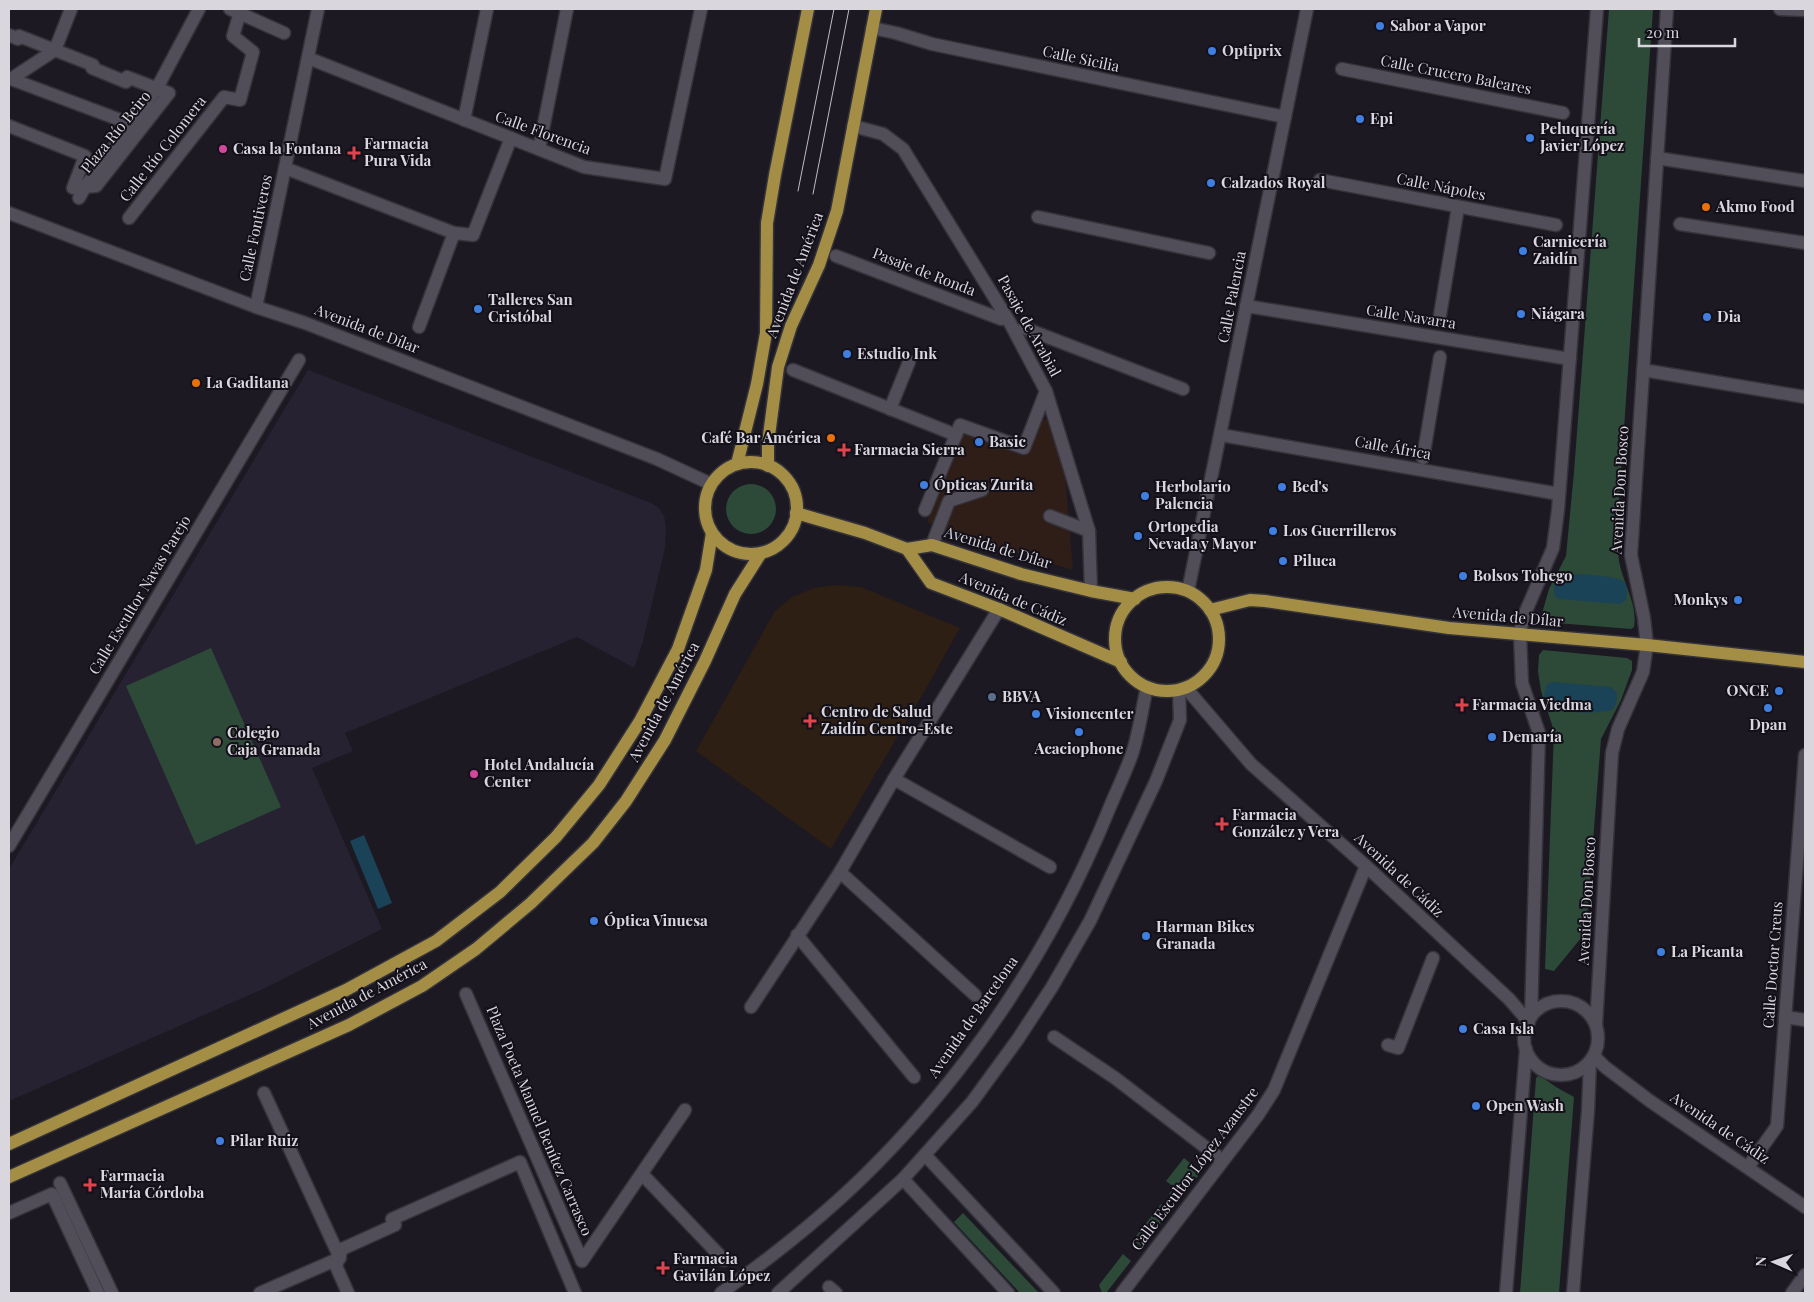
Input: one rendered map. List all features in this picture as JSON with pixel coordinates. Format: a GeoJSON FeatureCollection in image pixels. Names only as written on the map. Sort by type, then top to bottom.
{"type":"FeatureCollection","features":[{"type":"Feature","properties":{"kind":"main road","name":"Avenida de América"},"geometry":{"type":"LineString","coordinates":[[737,464],[757,384],[766,334],[767,223],[774,175],[808,9]]}},
{"type":"Feature","properties":{"kind":"main road","name":"Avenida de América"},"geometry":{"type":"LineString","coordinates":[[768,466],[768,443],[778,367],[790,326],[819,265],[837,211],[876,9]]}},
{"type":"Feature","properties":{"kind":"main road"},"geometry":{"type":"LineString","coordinates":[[753,462],[768,466],[783,475],[789,483],[796,502],[794,523],[784,539],[769,550],[761,553],[742,553],[733,550],[718,540],[707,522],[705,510],[706,497],[711,484],[724,470],[737,464],[753,462]]}},
{"type":"Feature","properties":{"kind":"main road","name":"Avenida de Dílar"},"geometry":{"type":"LineString","coordinates":[[796,513],[865,533],[907,549],[932,545],[1021,574],[1090,592],[1135,599]]}},
{"type":"Feature","properties":{"kind":"main road","name":"Avenida de América"},"geometry":{"type":"LineString","coordinates":[[9,1144],[346,990],[436,941],[500,892],[556,837],[599,785],[640,721],[678,649],[706,570],[712,533]]}},
{"type":"Feature","properties":{"kind":"main road","name":"Avenida de Cádiz"},"geometry":{"type":"LineString","coordinates":[[907,549],[931,583],[999,609],[1121,662]]}},
{"type":"Feature","properties":{"kind":"main road","name":"Avenida de América"},"geometry":{"type":"LineString","coordinates":[[9,1177],[349,1025],[422,986],[476,949],[524,909],[593,842],[626,801],[665,740],[705,661],[735,594],[761,553]]}},
{"type":"Feature","properties":{"kind":"main road"},"geometry":{"type":"LineString","coordinates":[[1160,588],[1175,588],[1188,592],[1200,599],[1210,610],[1217,624],[1219,639],[1217,654],[1210,668],[1199,680],[1182,689],[1163,691],[1147,687],[1136,681],[1121,662],[1116,646],[1116,628],[1123,612],[1135,599],[1147,591],[1160,588]]}},
{"type":"Feature","properties":{"kind":"main road","name":"Avenida de Dílar"},"geometry":{"type":"LineString","coordinates":[[1210,610],[1250,600],[1265,601],[1449,628],[1646,645],[1805,662]]}},
{"type":"Feature","properties":{"kind":"street"},"geometry":{"type":"LineString","coordinates":[[55,50],[71,9]]}},
{"type":"Feature","properties":{"kind":"street"},"geometry":{"type":"LineString","coordinates":[[82,193],[157,88],[198,9]]}},
{"type":"Feature","properties":{"kind":"street","name":"Calle Fontiveros"},"geometry":{"type":"LineString","coordinates":[[256,307],[318,9]]}},
{"type":"Feature","properties":{"kind":"street"},"geometry":{"type":"LineString","coordinates":[[464,120],[487,9]]}},
{"type":"Feature","properties":{"kind":"street"},"geometry":{"type":"LineString","coordinates":[[538,149],[567,9]]}},
{"type":"Feature","properties":{"kind":"street","name":"Calle Florencia"},"geometry":{"type":"LineString","coordinates":[[308,58],[584,167],[665,179],[701,9]]}},
{"type":"Feature","properties":{"kind":"street","name":"Calle Palencia"},"geometry":{"type":"LineString","coordinates":[[1188,592],[1307,9]]}},
{"type":"Feature","properties":{"kind":"street"},"geometry":{"type":"LineString","coordinates":[[1506,1293],[1526,1031],[1530,1019],[1539,733],[1522,683],[1520,634],[1523,618],[1552,548],[1559,494],[1597,9]]}},
{"type":"Feature","properties":{"kind":"street","name":"Avenida Don Bosco"},"geometry":{"type":"LineString","coordinates":[[1596,1025],[1612,753],[1618,729],[1644,672],[1646,645],[1644,618],[1630,555],[1667,9]]}},
{"type":"Feature","properties":{"kind":"street"},"geometry":{"type":"LineString","coordinates":[[1780,9],[1805,10]]}},
{"type":"Feature","properties":{"kind":"street"},"geometry":{"type":"LineString","coordinates":[[237,10],[284,32]]}},
{"type":"Feature","properties":{"kind":"street","name":"Calle Río Colomera"},"geometry":{"type":"LineString","coordinates":[[130,218],[224,97],[240,100],[253,52],[233,36],[237,10]]}},
{"type":"Feature","properties":{"kind":"street","name":"Calle Sicilia"},"geometry":{"type":"LineString","coordinates":[[872,28],[932,44],[1285,117]]}},
{"type":"Feature","properties":{"kind":"street","name":"Plaza Río Beiro"},"geometry":{"type":"LineString","coordinates":[[9,35],[18,38],[19,36],[55,50],[126,82],[128,77],[169,93],[96,186],[82,193],[73,188],[85,156],[9,126]]}},
{"type":"Feature","properties":{"kind":"street","name":"Plaza Río Beiro"},"geometry":{"type":"LineString","coordinates":[[10,81],[55,50]]}},
{"type":"Feature","properties":{"kind":"street","name":"Calle Crucero Baleares"},"geometry":{"type":"LineString","coordinates":[[1342,70],[1563,113]]}},
{"type":"Feature","properties":{"kind":"street","name":"Plaza Río Beiro"},"geometry":{"type":"LineString","coordinates":[[10,81],[131,124]]}},
{"type":"Feature","properties":{"kind":"street","name":"Pasaje de Arabial"},"geometry":{"type":"LineString","coordinates":[[853,126],[884,134],[903,149],[1022,342],[1046,391],[1089,530],[1090,592]]}},
{"type":"Feature","properties":{"kind":"street"},"geometry":{"type":"LineString","coordinates":[[285,168],[454,233],[473,235],[511,138]]}},
{"type":"Feature","properties":{"kind":"street"},"geometry":{"type":"LineString","coordinates":[[1657,158],[1805,181]]}},
{"type":"Feature","properties":{"kind":"street","name":"Calle Nápoles"},"geometry":{"type":"LineString","coordinates":[[1320,180],[1556,225]]}},
{"type":"Feature","properties":{"kind":"street"},"geometry":{"type":"LineString","coordinates":[[1438,321],[1458,207]]}},
{"type":"Feature","properties":{"kind":"street","name":"Avenida de Dílar"},"geometry":{"type":"LineString","coordinates":[[9,213],[256,307],[305,322],[657,459],[711,484]]}},
{"type":"Feature","properties":{"kind":"street"},"geometry":{"type":"LineString","coordinates":[[1038,217],[1209,253]]}},
{"type":"Feature","properties":{"kind":"street"},"geometry":{"type":"LineString","coordinates":[[1680,224],[1805,243]]}},
{"type":"Feature","properties":{"kind":"street"},"geometry":{"type":"LineString","coordinates":[[420,327],[454,233]]}},
{"type":"Feature","properties":{"kind":"street","name":"Pasaje de Ronda"},"geometry":{"type":"LineString","coordinates":[[836,256],[1000,319]]}},
{"type":"Feature","properties":{"kind":"street","name":"Calle Navarra"},"geometry":{"type":"LineString","coordinates":[[1246,306],[1570,360]]}},
{"type":"Feature","properties":{"kind":"street"},"geometry":{"type":"LineString","coordinates":[[1024,328],[1183,388]]}},
{"type":"Feature","properties":{"kind":"street"},"geometry":{"type":"LineString","coordinates":[[1423,458],[1440,357]]}},
{"type":"Feature","properties":{"kind":"street","name":"Calle Escultor Navas Parejo"},"geometry":{"type":"LineString","coordinates":[[9,846],[299,360]]}},
{"type":"Feature","properties":{"kind":"street"},"geometry":{"type":"LineString","coordinates":[[890,408],[908,362]]}},
{"type":"Feature","properties":{"kind":"street"},"geometry":{"type":"LineString","coordinates":[[793,370],[956,435]]}},
{"type":"Feature","properties":{"kind":"street"},"geometry":{"type":"LineString","coordinates":[[1643,370],[1805,397]]}},
{"type":"Feature","properties":{"kind":"street"},"geometry":{"type":"LineString","coordinates":[[925,510],[960,425],[1024,448],[1046,391]]}},
{"type":"Feature","properties":{"kind":"street","name":"Calle África"},"geometry":{"type":"LineString","coordinates":[[1220,435],[1559,494]]}},
{"type":"Feature","properties":{"kind":"street"},"geometry":{"type":"LineString","coordinates":[[932,545],[950,500],[982,490]]}},
{"type":"Feature","properties":{"kind":"street"},"geometry":{"type":"LineString","coordinates":[[1050,516],[1089,530]]}},
{"type":"Feature","properties":{"kind":"street"},"geometry":{"type":"LineString","coordinates":[[751,1007],[840,872],[894,779],[999,609]]}},
{"type":"Feature","properties":{"kind":"street","name":"Avenida de Barcelona"},"geometry":{"type":"LineString","coordinates":[[722,1293],[808,1227],[876,1164],[930,1106],[972,1053],[1025,974],[1070,896],[1132,754],[1147,687]]}},
{"type":"Feature","properties":{"kind":"street"},"geometry":{"type":"LineString","coordinates":[[778,1293],[926,1156],[972,1102],[1018,1039],[1052,987],[1090,921],[1156,781],[1180,720],[1182,689]]}},
{"type":"Feature","properties":{"kind":"street","name":"Avenida de Cádiz"},"geometry":{"type":"LineString","coordinates":[[1182,689],[1251,764],[1366,866],[1530,1019]]}},
{"type":"Feature","properties":{"kind":"street","name":"Calle Doctor Creus"},"geometry":{"type":"LineString","coordinates":[[1748,1167],[1777,1126],[1785,1017],[1803,829],[1805,755]]}},
{"type":"Feature","properties":{"kind":"street"},"geometry":{"type":"LineString","coordinates":[[894,779],[1050,867]]}},
{"type":"Feature","properties":{"kind":"street","name":"Calle Escultor López Azaustre"},"geometry":{"type":"LineString","coordinates":[[1122,1293],[1258,1115],[1274,1090],[1366,866]]}},
{"type":"Feature","properties":{"kind":"street","name":"Avenida de Barcelona"},"geometry":{"type":"LineString","coordinates":[[840,872],[975,995]]}},
{"type":"Feature","properties":{"kind":"street","name":"Avenida de Barcelona"},"geometry":{"type":"LineString","coordinates":[[798,935],[914,1077]]}},
{"type":"Feature","properties":{"kind":"street"},"geometry":{"type":"LineString","coordinates":[[1388,1044],[1398,1048],[1433,958]]}},
{"type":"Feature","properties":{"kind":"street","name":"Plaza Poeta Manuel Benítez Carrasco"},"geometry":{"type":"LineString","coordinates":[[466,994],[582,1261],[642,1174]]}},
{"type":"Feature","properties":{"kind":"street"},"geometry":{"type":"LineString","coordinates":[[1530,1019],[1539,1008],[1549,1003],[1561,1001],[1572,1003],[1582,1007],[1590,1015],[1596,1025],[1598,1036],[1597,1046],[1592,1059],[1573,1293]]}},
{"type":"Feature","properties":{"kind":"street"},"geometry":{"type":"LineString","coordinates":[[1785,1017],[1805,1020]]}},
{"type":"Feature","properties":{"kind":"street"},"geometry":{"type":"LineString","coordinates":[[1054,1037],[1115,1078],[1217,1156]]}},
{"type":"Feature","properties":{"kind":"street"},"geometry":{"type":"LineString","coordinates":[[1526,1049],[1531,1059],[1539,1068],[1548,1073],[1560,1075],[1582,1070],[1592,1059]]}},
{"type":"Feature","properties":{"kind":"street","name":"Avenida de Cádiz"},"geometry":{"type":"LineString","coordinates":[[1592,1059],[1805,1206]]}},
{"type":"Feature","properties":{"kind":"street"},"geometry":{"type":"LineString","coordinates":[[264,1093],[340,1258]]}},
{"type":"Feature","properties":{"kind":"street"},"geometry":{"type":"LineString","coordinates":[[685,1110],[642,1174],[724,1260]]}},
{"type":"Feature","properties":{"kind":"street"},"geometry":{"type":"LineString","coordinates":[[926,1156],[1054,1293]]}},
{"type":"Feature","properties":{"kind":"street"},"geometry":{"type":"LineString","coordinates":[[348,1293],[336,1266],[342,1249],[394,1225],[392,1219],[520,1162],[575,1293]]}},
{"type":"Feature","properties":{"kind":"street"},"geometry":{"type":"LineString","coordinates":[[903,1179],[1004,1292]]}},
{"type":"Feature","properties":{"kind":"street"},"geometry":{"type":"LineString","coordinates":[[60,1183],[112,1293]]}},
{"type":"Feature","properties":{"kind":"street"},"geometry":{"type":"LineString","coordinates":[[9,1213],[52,1194],[98,1293]]}},
{"type":"Feature","properties":{"kind":"street"},"geometry":{"type":"LineString","coordinates":[[260,1293],[340,1258]]}},
{"type":"Feature","properties":{"kind":"street"},"geometry":{"type":"LineString","coordinates":[[1792,1293],[1805,1275]]}},
{"type":"Feature","properties":{"kind":"shaded area","name":"Colegio Caja Granada"},"geometry":{"type":"Polygon","coordinates":[[[308,370],[651,503],[659,508],[664,516],[666,527],[665,548],[643,641],[634,668],[577,637],[345,733],[353,751],[312,768],[382,929],[263,989],[9,1101],[9,869],[308,370]]]}},
{"type":"Feature","properties":{"kind":"shaded area"},"geometry":{"type":"Polygon","coordinates":[[[1042,418],[1050,421],[1065,473],[1073,570],[979,542],[927,522],[965,430],[1028,453],[1042,418]]]}},
{"type":"Feature","properties":{"kind":"shaded area","name":"Centro de Salud Zaidín Centro-Este"},"geometry":{"type":"Polygon","coordinates":[[[836,585],[861,587],[960,628],[831,849],[696,751],[775,611],[792,597],[814,588],[836,585]]]}},
{"type":"Feature","properties":{"kind":"green space"},"geometry":{"type":"Polygon","coordinates":[[[1609,9],[1653,9],[1619,501],[1624,502],[1619,541],[1619,561],[1634,610],[1634,627],[1631,629],[1544,622],[1541,617],[1549,589],[1566,556],[1609,9]]]}},
{"type":"Feature","properties":{"kind":"green space"},"geometry":{"type":"Polygon","coordinates":[[[746,484],[756,484],[769,491],[776,504],[776,514],[769,527],[756,534],[746,534],[737,530],[730,523],[726,514],[726,504],[730,495],[737,488],[746,484]]]}},
{"type":"Feature","properties":{"kind":"green space"},"geometry":{"type":"Polygon","coordinates":[[[211,648],[281,807],[196,845],[126,686],[211,648]]]}},
{"type":"Feature","properties":{"kind":"green space"},"geometry":{"type":"Polygon","coordinates":[[[1543,650],[1627,658],[1632,661],[1632,670],[1621,700],[1601,739],[1586,932],[1554,971],[1545,969],[1554,731],[1541,691],[1538,671],[1539,655],[1543,650]]]}},
{"type":"Feature","properties":{"kind":"green space"},"geometry":{"type":"Polygon","coordinates":[[[1539,1075],[1574,1097],[1559,1293],[1520,1293],[1536,1078],[1539,1075]]]}},
{"type":"Feature","properties":{"kind":"green space"},"geometry":{"type":"Polygon","coordinates":[[[1184,1158],[1201,1172],[1178,1201],[1169,1194],[1174,1187],[1166,1181],[1184,1158]]]}},
{"type":"Feature","properties":{"kind":"green space"},"geometry":{"type":"Polygon","coordinates":[[[1161,1204],[1170,1211],[1142,1247],[1133,1240],[1161,1204]]]}},
{"type":"Feature","properties":{"kind":"green space"},"geometry":{"type":"Polygon","coordinates":[[[963,1213],[1039,1293],[1020,1293],[954,1222],[963,1213]]]}},
{"type":"Feature","properties":{"kind":"green space"},"geometry":{"type":"Polygon","coordinates":[[[1123,1254],[1131,1261],[1106,1293],[1102,1293],[1099,1285],[1123,1254]]]}},
{"type":"Feature","properties":{"kind":"water"},"geometry":{"type":"Polygon","coordinates":[[[1579,574],[1608,577],[1623,581],[1627,588],[1626,600],[1620,604],[1559,599],[1554,595],[1554,584],[1566,577],[1579,574]]]}},
{"type":"Feature","properties":{"kind":"water"},"geometry":{"type":"Polygon","coordinates":[[[1552,682],[1611,687],[1617,693],[1616,705],[1610,711],[1599,712],[1584,713],[1562,709],[1544,697],[1546,685],[1552,682]]]}},
{"type":"Feature","properties":{"kind":"water"},"geometry":{"type":"Polygon","coordinates":[[[364,835],[392,903],[378,909],[350,841],[364,835]]]}},
{"type":"Feature","properties":{"kind":"tram line"},"geometry":{"type":"LineString","coordinates":[[798,191],[834,9]]}},
{"type":"Feature","properties":{"kind":"tram line"},"geometry":{"type":"LineString","coordinates":[[813,194],[849,9]]}},
{"type":"Feature","properties":{"kind":"place","name":"Sabor a Vapor"},"geometry":{"type":"Point","coordinates":[1380,26]}},
{"type":"Feature","properties":{"kind":"place","name":"Optiprix"},"geometry":{"type":"Point","coordinates":[1212,51]}},
{"type":"Feature","properties":{"kind":"place","name":"Epi"},"geometry":{"type":"Point","coordinates":[1360,119]}},
{"type":"Feature","properties":{"kind":"place","name":"Peluquería Javier López"},"geometry":{"type":"Point","coordinates":[1530,138]}},
{"type":"Feature","properties":{"kind":"place","name":"Casa la Fontana"},"geometry":{"type":"Point","coordinates":[223,149]}},
{"type":"Feature","properties":{"kind":"place","name":"Farmacia Pura Vida"},"geometry":{"type":"Point","coordinates":[354,153]}},
{"type":"Feature","properties":{"kind":"place","name":"Calzados Royal"},"geometry":{"type":"Point","coordinates":[1211,183]}},
{"type":"Feature","properties":{"kind":"place","name":"Akmo Food"},"geometry":{"type":"Point","coordinates":[1706,207]}},
{"type":"Feature","properties":{"kind":"place","name":"Carnicería Zaidín"},"geometry":{"type":"Point","coordinates":[1523,251]}},
{"type":"Feature","properties":{"kind":"place","name":"Talleres San Cristóbal"},"geometry":{"type":"Point","coordinates":[478,309]}},
{"type":"Feature","properties":{"kind":"place","name":"Niágara"},"geometry":{"type":"Point","coordinates":[1521,314]}},
{"type":"Feature","properties":{"kind":"place","name":"Dia"},"geometry":{"type":"Point","coordinates":[1707,317]}},
{"type":"Feature","properties":{"kind":"place","name":"Estudio Ink"},"geometry":{"type":"Point","coordinates":[847,354]}},
{"type":"Feature","properties":{"kind":"place","name":"La Gaditana"},"geometry":{"type":"Point","coordinates":[196,383]}},
{"type":"Feature","properties":{"kind":"place","name":"Café Bar América"},"geometry":{"type":"Point","coordinates":[831,438]}},
{"type":"Feature","properties":{"kind":"place","name":"Basic"},"geometry":{"type":"Point","coordinates":[979,442]}},
{"type":"Feature","properties":{"kind":"place","name":"Farmacia Sierra"},"geometry":{"type":"Point","coordinates":[844,450]}},
{"type":"Feature","properties":{"kind":"place","name":"Ópticas Zurita"},"geometry":{"type":"Point","coordinates":[924,485]}},
{"type":"Feature","properties":{"kind":"place","name":"Bed's"},"geometry":{"type":"Point","coordinates":[1282,487]}},
{"type":"Feature","properties":{"kind":"place","name":"Herbolario Palencia"},"geometry":{"type":"Point","coordinates":[1145,496]}},
{"type":"Feature","properties":{"kind":"place","name":"Los Guerrilleros"},"geometry":{"type":"Point","coordinates":[1273,531]}},
{"type":"Feature","properties":{"kind":"place","name":"Ortopedia Nevada y Mayor"},"geometry":{"type":"Point","coordinates":[1138,536]}},
{"type":"Feature","properties":{"kind":"place","name":"Piluca"},"geometry":{"type":"Point","coordinates":[1283,561]}},
{"type":"Feature","properties":{"kind":"place","name":"Bolsos Tohego"},"geometry":{"type":"Point","coordinates":[1463,576]}},
{"type":"Feature","properties":{"kind":"place","name":"Monkys"},"geometry":{"type":"Point","coordinates":[1738,600]}},
{"type":"Feature","properties":{"kind":"place","name":"ONCE"},"geometry":{"type":"Point","coordinates":[1779,691]}},
{"type":"Feature","properties":{"kind":"place","name":"BBVA"},"geometry":{"type":"Point","coordinates":[992,697]}},
{"type":"Feature","properties":{"kind":"place","name":"Farmacia Viedma"},"geometry":{"type":"Point","coordinates":[1462,705]}},
{"type":"Feature","properties":{"kind":"place","name":"Dpan"},"geometry":{"type":"Point","coordinates":[1768,708]}},
{"type":"Feature","properties":{"kind":"place","name":"Visioncenter"},"geometry":{"type":"Point","coordinates":[1036,714]}},
{"type":"Feature","properties":{"kind":"place","name":"Centro de Salud Zaidín Centro-Este"},"geometry":{"type":"Point","coordinates":[810,721]}},
{"type":"Feature","properties":{"kind":"place","name":"Acaciophone"},"geometry":{"type":"Point","coordinates":[1079,732]}},
{"type":"Feature","properties":{"kind":"place","name":"Demaría"},"geometry":{"type":"Point","coordinates":[1492,737]}},
{"type":"Feature","properties":{"kind":"place","name":"Colegio Caja Granada"},"geometry":{"type":"Point","coordinates":[217,742]}},
{"type":"Feature","properties":{"kind":"place","name":"Hotel Andalucía Center"},"geometry":{"type":"Point","coordinates":[474,774]}},
{"type":"Feature","properties":{"kind":"place","name":"Farmacia González y Vera"},"geometry":{"type":"Point","coordinates":[1222,824]}},
{"type":"Feature","properties":{"kind":"place","name":"Óptica Vinuesa"},"geometry":{"type":"Point","coordinates":[594,921]}},
{"type":"Feature","properties":{"kind":"place","name":"Harman Bikes Granada"},"geometry":{"type":"Point","coordinates":[1146,936]}},
{"type":"Feature","properties":{"kind":"place","name":"La Picanta"},"geometry":{"type":"Point","coordinates":[1661,952]}},
{"type":"Feature","properties":{"kind":"place","name":"Casa Isla"},"geometry":{"type":"Point","coordinates":[1463,1029]}},
{"type":"Feature","properties":{"kind":"place","name":"Open Wash"},"geometry":{"type":"Point","coordinates":[1476,1106]}},
{"type":"Feature","properties":{"kind":"place","name":"Pilar Ruiz"},"geometry":{"type":"Point","coordinates":[220,1141]}},
{"type":"Feature","properties":{"kind":"place","name":"Farmacia María Córdoba"},"geometry":{"type":"Point","coordinates":[90,1185]}},
{"type":"Feature","properties":{"kind":"place","name":"Farmacia Gavilán López"},"geometry":{"type":"Point","coordinates":[663,1268]}}]}
